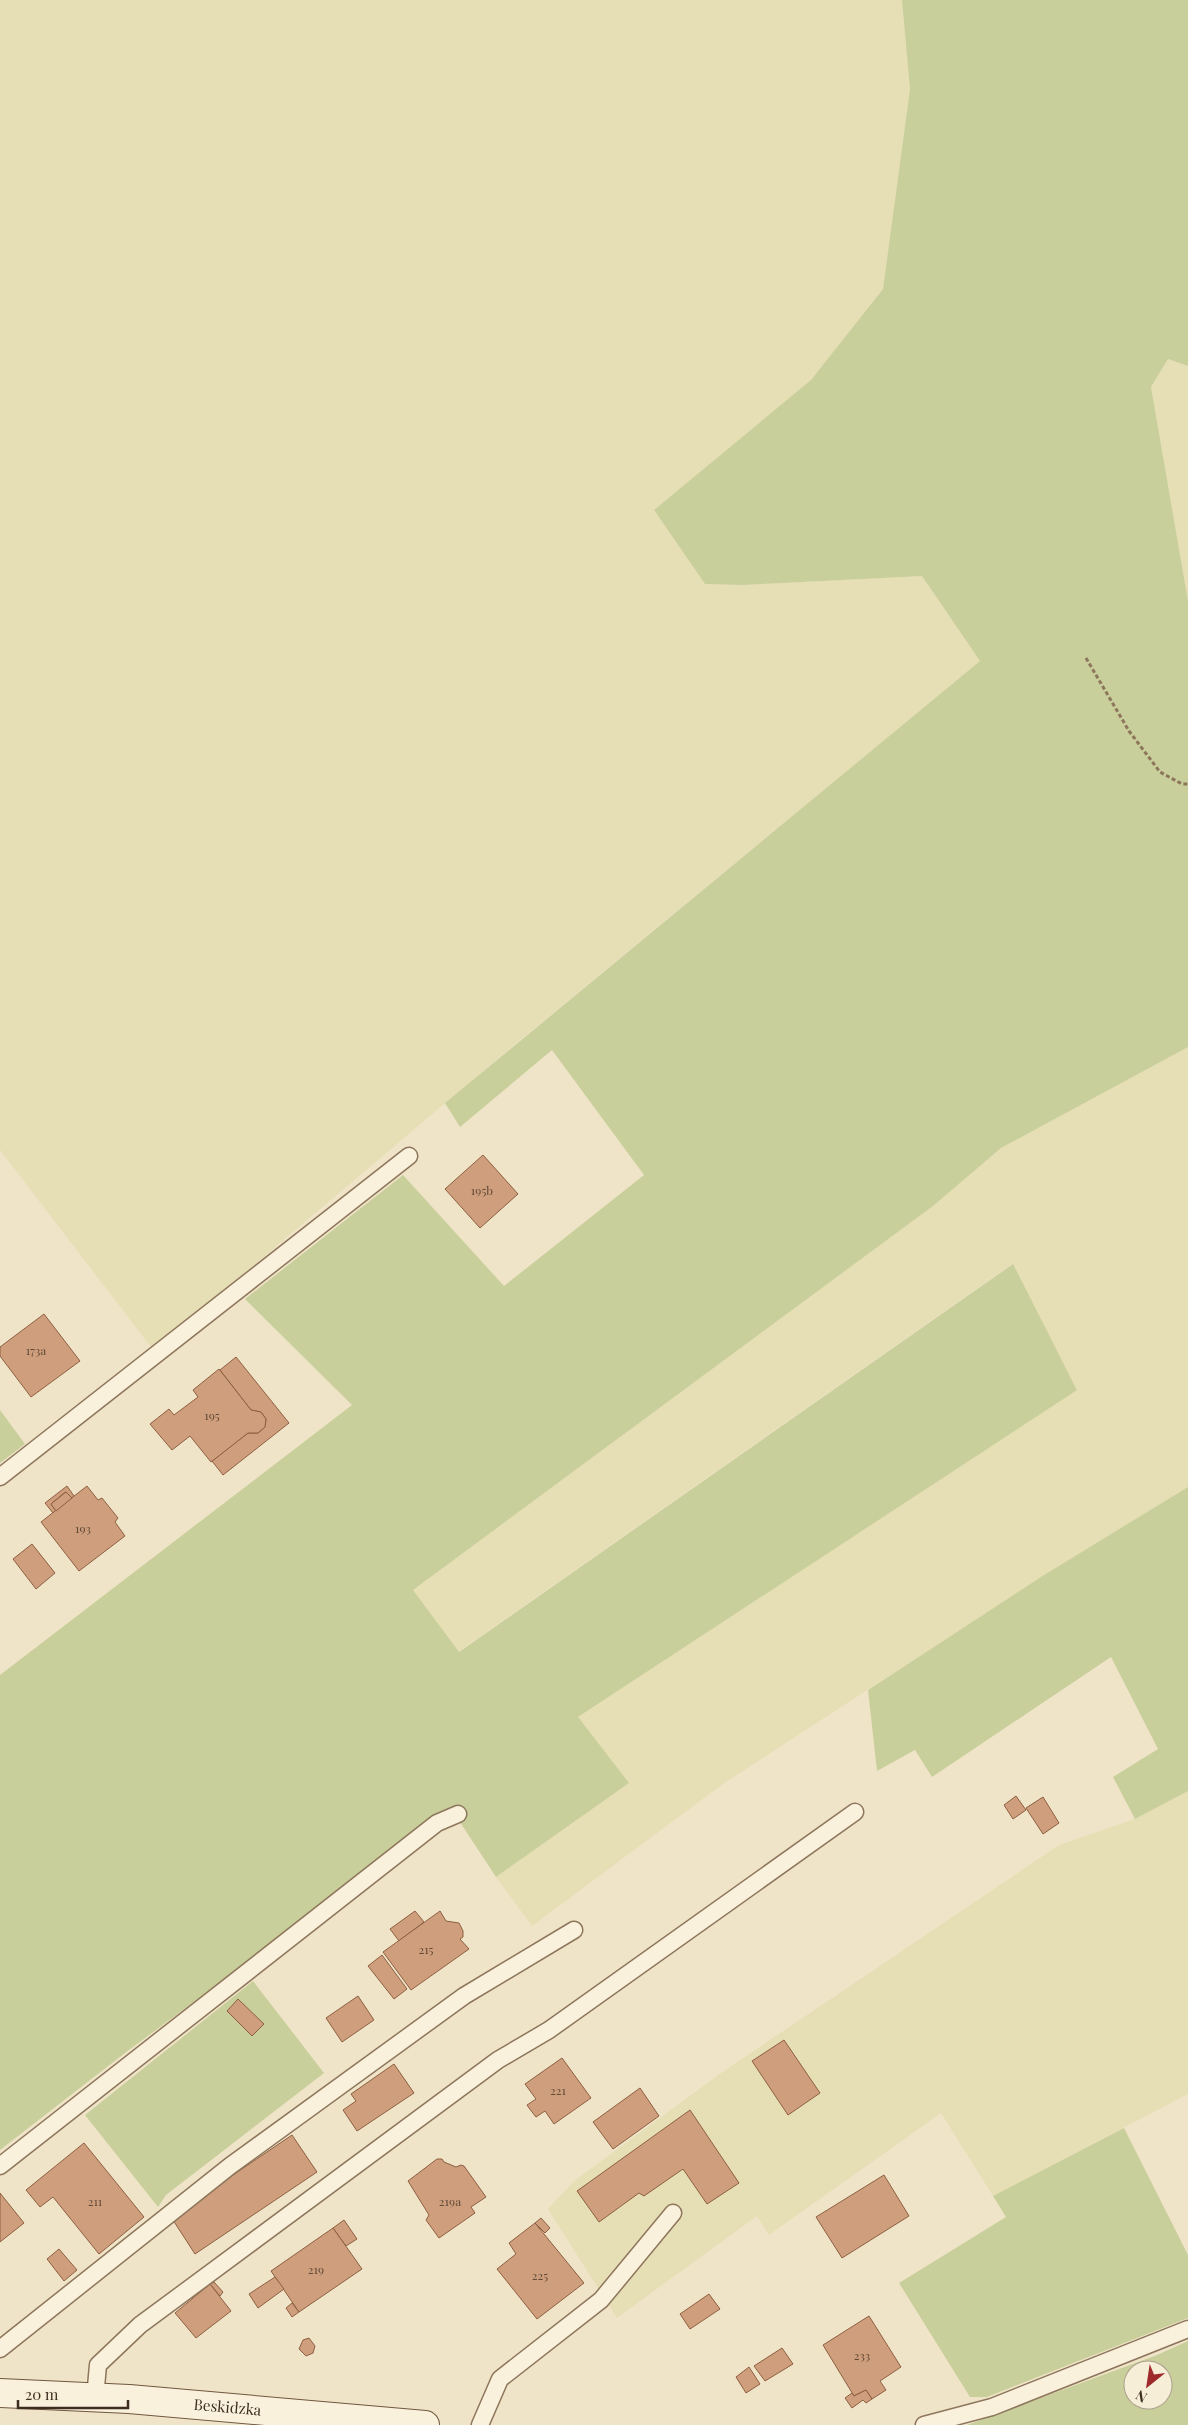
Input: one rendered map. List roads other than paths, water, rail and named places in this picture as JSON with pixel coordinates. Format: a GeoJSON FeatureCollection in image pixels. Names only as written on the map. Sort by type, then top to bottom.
{"type":"FeatureCollection","features":[{"type":"Feature","properties":{"kind":"street","name":"Beskidzka"},"geometry":{"type":"LineString","coordinates":[[0,2393],[95,2398],[425,2425]]}},
{"type":"Feature","properties":{"kind":"lane"},"geometry":{"type":"LineString","coordinates":[[0,1477],[409,1156]]}},
{"type":"Feature","properties":{"kind":"lane"},"geometry":{"type":"LineString","coordinates":[[95,2398],[98,2365],[140,2324],[498,2060],[549,2030],[855,1812]]}},
{"type":"Feature","properties":{"kind":"lane"},"geometry":{"type":"LineString","coordinates":[[0,2166],[436,1823],[458,1814]]}},
{"type":"Feature","properties":{"kind":"lane"},"geometry":{"type":"LineString","coordinates":[[0,2348],[230,2166],[464,1996],[574,1930]]}},
{"type":"Feature","properties":{"kind":"lane"},"geometry":{"type":"LineString","coordinates":[[480,2425],[500,2379],[601,2300],[673,2213]]}},
{"type":"Feature","properties":{"kind":"lane"},"geometry":{"type":"LineString","coordinates":[[924,2425],[992,2407],[1188,2329]]}}]}
